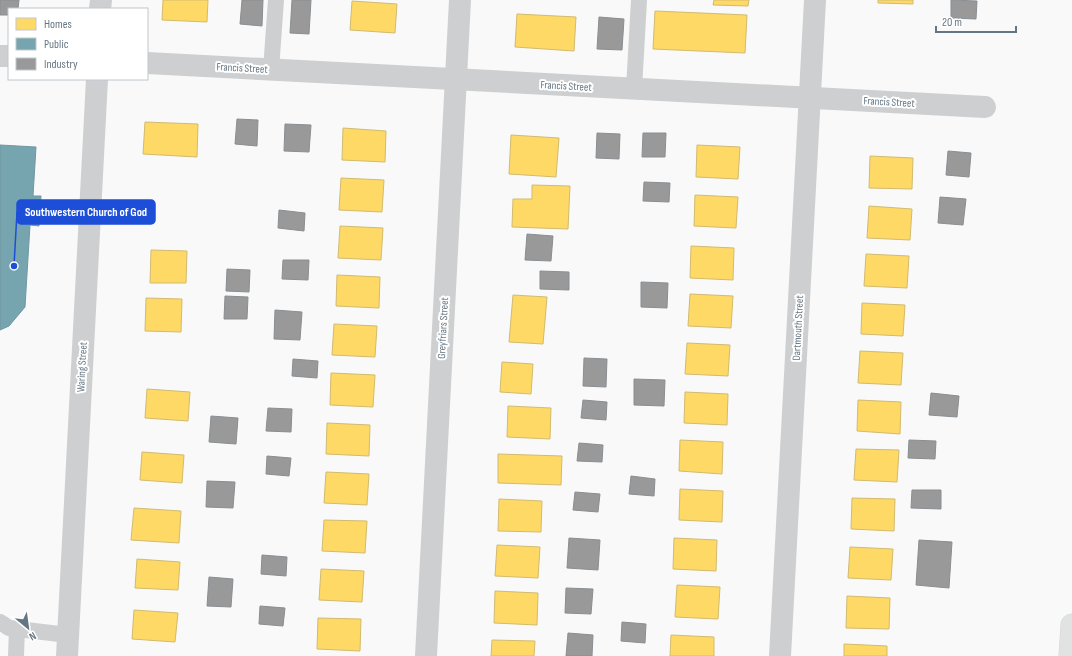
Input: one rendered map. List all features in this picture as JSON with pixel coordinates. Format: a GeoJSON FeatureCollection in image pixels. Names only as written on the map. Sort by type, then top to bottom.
{"type":"FeatureCollection","features":[{"type":"Feature","properties":{"kind":"highway"},"geometry":{"type":"LineString","coordinates":[[1070,656],[1072,625]]}},
{"type":"Feature","properties":{"kind":"street","name":"Greyfriars Street"},"geometry":{"type":"LineString","coordinates":[[426,656],[460,0]]}},
{"type":"Feature","properties":{"kind":"street","name":"Dartmouth Street"},"geometry":{"type":"LineString","coordinates":[[780,656],[815,0]]}},
{"type":"Feature","properties":{"kind":"street","name":"Francis Street"},"geometry":{"type":"LineString","coordinates":[[148,63],[985,107]]}},
{"type":"Feature","properties":{"kind":"street","name":"Waring Street"},"geometry":{"type":"LineString","coordinates":[[67,656],[97,80]]}},
{"type":"Feature","properties":{"kind":"lane"},"geometry":{"type":"LineString","coordinates":[[272,70],[276,0]]}},
{"type":"Feature","properties":{"kind":"lane"},"geometry":{"type":"LineString","coordinates":[[634,89],[639,0]]}},
{"type":"Feature","properties":{"kind":"lane"},"geometry":{"type":"LineString","coordinates":[[0,622],[10,628],[68,634]]}},
{"type":"Feature","properties":{"kind":"lane"},"geometry":{"type":"LineString","coordinates":[[16,656],[17,628]]}},
{"type":"Feature","properties":{"kind":"building: Homes"},"geometry":{"type":"Polygon","coordinates":[[[163,0],[208,0],[207,22],[162,20],[163,0]]]}},
{"type":"Feature","properties":{"kind":"building: Homes"},"geometry":{"type":"Polygon","coordinates":[[[714,0],[749,0],[748,6],[713,5],[714,0]]]}},
{"type":"Feature","properties":{"kind":"building: Homes"},"geometry":{"type":"Polygon","coordinates":[[[878,0],[913,0],[913,4],[878,3],[878,0]]]}},
{"type":"Feature","properties":{"kind":"building: Homes"},"geometry":{"type":"Polygon","coordinates":[[[352,1],[397,4],[395,33],[350,30],[352,1]]]}},
{"type":"Feature","properties":{"kind":"building: Homes"},"geometry":{"type":"Polygon","coordinates":[[[655,11],[747,15],[745,53],[653,49],[655,11]]]}},
{"type":"Feature","properties":{"kind":"building: Homes"},"geometry":{"type":"Polygon","coordinates":[[[517,14],[576,17],[574,51],[515,47],[517,14]]]}},
{"type":"Feature","properties":{"kind":"building: Homes"},"geometry":{"type":"Polygon","coordinates":[[[145,122],[198,124],[197,157],[143,154],[145,122]]]}},
{"type":"Feature","properties":{"kind":"building: Homes"},"geometry":{"type":"Polygon","coordinates":[[[343,128],[386,131],[385,162],[342,160],[343,128]]]}},
{"type":"Feature","properties":{"kind":"building: Homes"},"geometry":{"type":"Polygon","coordinates":[[[511,135],[559,138],[556,177],[509,174],[511,135]]]}},
{"type":"Feature","properties":{"kind":"building: Homes"},"geometry":{"type":"Polygon","coordinates":[[[697,145],[740,147],[738,179],[696,177],[697,145]]]}},
{"type":"Feature","properties":{"kind":"building: Homes"},"geometry":{"type":"Polygon","coordinates":[[[870,156],[913,158],[912,189],[869,188],[870,156]]]}},
{"type":"Feature","properties":{"kind":"building: Homes"},"geometry":{"type":"Polygon","coordinates":[[[341,178],[384,180],[382,212],[339,210],[341,178]]]}},
{"type":"Feature","properties":{"kind":"building: Homes"},"geometry":{"type":"Polygon","coordinates":[[[532,185],[570,186],[568,229],[512,227],[513,199],[532,199],[532,185]]]}},
{"type":"Feature","properties":{"kind":"building: Homes"},"geometry":{"type":"Polygon","coordinates":[[[695,195],[738,197],[736,228],[694,226],[695,195]]]}},
{"type":"Feature","properties":{"kind":"building: Homes"},"geometry":{"type":"Polygon","coordinates":[[[869,206],[912,209],[910,240],[867,238],[869,206]]]}},
{"type":"Feature","properties":{"kind":"building: Homes"},"geometry":{"type":"Polygon","coordinates":[[[340,226],[383,228],[381,260],[338,258],[340,226]]]}},
{"type":"Feature","properties":{"kind":"building: Homes"},"geometry":{"type":"Polygon","coordinates":[[[691,246],[734,248],[733,280],[690,278],[691,246]]]}},
{"type":"Feature","properties":{"kind":"building: Homes"},"geometry":{"type":"Polygon","coordinates":[[[151,250],[187,251],[186,283],[150,283],[151,250]]]}},
{"type":"Feature","properties":{"kind":"building: Homes"},"geometry":{"type":"Polygon","coordinates":[[[866,254],[909,256],[907,288],[864,286],[866,254]]]}},
{"type":"Feature","properties":{"kind":"building: Homes"},"geometry":{"type":"Polygon","coordinates":[[[337,275],[380,277],[379,308],[336,306],[337,275]]]}},
{"type":"Feature","properties":{"kind":"building: Homes"},"geometry":{"type":"Polygon","coordinates":[[[690,294],[733,296],[731,328],[688,326],[690,294]]]}},
{"type":"Feature","properties":{"kind":"building: Homes"},"geometry":{"type":"Polygon","coordinates":[[[513,295],[547,297],[543,344],[509,342],[513,295]]]}},
{"type":"Feature","properties":{"kind":"building: Homes"},"geometry":{"type":"Polygon","coordinates":[[[146,298],[182,299],[181,332],[145,331],[146,298]]]}},
{"type":"Feature","properties":{"kind":"building: Homes"},"geometry":{"type":"Polygon","coordinates":[[[862,303],[905,305],[903,336],[861,334],[862,303]]]}},
{"type":"Feature","properties":{"kind":"building: Homes"},"geometry":{"type":"Polygon","coordinates":[[[334,324],[377,326],[375,357],[332,355],[334,324]]]}},
{"type":"Feature","properties":{"kind":"building: Homes"},"geometry":{"type":"Polygon","coordinates":[[[687,343],[730,345],[728,376],[685,374],[687,343]]]}},
{"type":"Feature","properties":{"kind":"building: Homes"},"geometry":{"type":"Polygon","coordinates":[[[860,351],[903,353],[901,385],[858,383],[860,351]]]}},
{"type":"Feature","properties":{"kind":"building: Homes"},"geometry":{"type":"Polygon","coordinates":[[[502,362],[533,364],[531,394],[500,392],[502,362]]]}},
{"type":"Feature","properties":{"kind":"building: Homes"},"geometry":{"type":"Polygon","coordinates":[[[331,373],[375,375],[373,407],[330,405],[331,373]]]}},
{"type":"Feature","properties":{"kind":"building: Homes"},"geometry":{"type":"Polygon","coordinates":[[[147,389],[190,392],[188,421],[145,418],[147,389]]]}},
{"type":"Feature","properties":{"kind":"building: Homes"},"geometry":{"type":"Polygon","coordinates":[[[685,392],[728,394],[727,425],[684,423],[685,392]]]}},
{"type":"Feature","properties":{"kind":"building: Homes"},"geometry":{"type":"Polygon","coordinates":[[[858,400],[901,402],[900,434],[857,431],[858,400]]]}},
{"type":"Feature","properties":{"kind":"building: Homes"},"geometry":{"type":"Polygon","coordinates":[[[508,406],[551,408],[550,439],[507,437],[508,406]]]}},
{"type":"Feature","properties":{"kind":"building: Homes"},"geometry":{"type":"Polygon","coordinates":[[[327,423],[370,425],[369,456],[326,454],[327,423]]]}},
{"type":"Feature","properties":{"kind":"building: Homes"},"geometry":{"type":"Polygon","coordinates":[[[680,440],[723,442],[722,474],[679,471],[680,440]]]}},
{"type":"Feature","properties":{"kind":"building: Homes"},"geometry":{"type":"Polygon","coordinates":[[[856,449],[899,450],[897,482],[854,480],[856,449]]]}},
{"type":"Feature","properties":{"kind":"building: Homes"},"geometry":{"type":"Polygon","coordinates":[[[142,452],[184,455],[182,483],[140,480],[142,452]]]}},
{"type":"Feature","properties":{"kind":"building: Homes"},"geometry":{"type":"Polygon","coordinates":[[[498,454],[562,456],[561,485],[498,483],[498,454]]]}},
{"type":"Feature","properties":{"kind":"building: Homes"},"geometry":{"type":"Polygon","coordinates":[[[326,472],[369,474],[367,505],[324,503],[326,472]]]}},
{"type":"Feature","properties":{"kind":"building: Homes"},"geometry":{"type":"Polygon","coordinates":[[[680,489],[723,491],[722,522],[679,520],[680,489]]]}},
{"type":"Feature","properties":{"kind":"building: Homes"},"geometry":{"type":"Polygon","coordinates":[[[852,498],[895,499],[894,531],[851,529],[852,498]]]}},
{"type":"Feature","properties":{"kind":"building: Homes"},"geometry":{"type":"Polygon","coordinates":[[[499,499],[542,501],[541,532],[498,531],[499,499]]]}},
{"type":"Feature","properties":{"kind":"building: Homes"},"geometry":{"type":"Polygon","coordinates":[[[134,508],[181,511],[179,543],[131,540],[134,508]]]}},
{"type":"Feature","properties":{"kind":"building: Homes"},"geometry":{"type":"Polygon","coordinates":[[[324,520],[367,521],[365,553],[322,551],[324,520]]]}},
{"type":"Feature","properties":{"kind":"building: Homes"},"geometry":{"type":"Polygon","coordinates":[[[674,538],[717,540],[716,571],[673,569],[674,538]]]}},
{"type":"Feature","properties":{"kind":"building: Homes"},"geometry":{"type":"Polygon","coordinates":[[[497,545],[540,547],[538,578],[495,576],[497,545]]]}},
{"type":"Feature","properties":{"kind":"building: Homes"},"geometry":{"type":"Polygon","coordinates":[[[850,547],[893,549],[891,580],[848,578],[850,547]]]}},
{"type":"Feature","properties":{"kind":"building: Homes"},"geometry":{"type":"Polygon","coordinates":[[[137,559],[180,562],[178,590],[135,588],[137,559]]]}},
{"type":"Feature","properties":{"kind":"building: Homes"},"geometry":{"type":"Polygon","coordinates":[[[321,569],[364,571],[362,602],[319,600],[321,569]]]}},
{"type":"Feature","properties":{"kind":"building: Homes"},"geometry":{"type":"Polygon","coordinates":[[[677,585],[720,587],[718,619],[675,617],[677,585]]]}},
{"type":"Feature","properties":{"kind":"building: Homes"},"geometry":{"type":"Polygon","coordinates":[[[495,591],[538,593],[537,625],[494,623],[495,591]]]}},
{"type":"Feature","properties":{"kind":"building: Homes"},"geometry":{"type":"Polygon","coordinates":[[[847,596],[890,598],[889,629],[846,628],[847,596]]]}},
{"type":"Feature","properties":{"kind":"building: Homes"},"geometry":{"type":"Polygon","coordinates":[[[134,610],[178,613],[175,642],[132,639],[134,610]]]}},
{"type":"Feature","properties":{"kind":"building: Homes"},"geometry":{"type":"Polygon","coordinates":[[[318,618],[361,619],[360,651],[317,649],[318,618]]]}},
{"type":"Feature","properties":{"kind":"building: Homes"},"geometry":{"type":"Polygon","coordinates":[[[671,635],[714,637],[714,656],[670,656],[671,635]]]}},
{"type":"Feature","properties":{"kind":"building: Homes"},"geometry":{"type":"Polygon","coordinates":[[[492,640],[535,641],[534,656],[491,656],[492,640]]]}},
{"type":"Feature","properties":{"kind":"building: Homes"},"geometry":{"type":"Polygon","coordinates":[[[844,644],[887,646],[887,656],[844,656],[844,644]]]}},
{"type":"Feature","properties":{"kind":"building: Public"},"geometry":{"type":"Polygon","coordinates":[[[0,145],[36,147],[33,196],[41,196],[39,226],[30,225],[25,307],[9,326],[0,330],[0,145]]]}},
{"type":"Feature","properties":{"kind":"building: Industry"},"geometry":{"type":"Polygon","coordinates":[[[0,0],[19,0],[18,8],[8,8],[8,15],[0,15],[0,0]]]}},
{"type":"Feature","properties":{"kind":"building: Industry"},"geometry":{"type":"Polygon","coordinates":[[[242,0],[263,0],[262,26],[240,24],[242,0]]]}},
{"type":"Feature","properties":{"kind":"building: Industry"},"geometry":{"type":"Polygon","coordinates":[[[292,0],[311,0],[309,34],[290,33],[292,0]]]}},
{"type":"Feature","properties":{"kind":"building: Industry"},"geometry":{"type":"Polygon","coordinates":[[[951,0],[977,1],[976,19],[951,18],[951,0]]]}},
{"type":"Feature","properties":{"kind":"building: Industry"},"geometry":{"type":"Polygon","coordinates":[[[599,17],[624,19],[622,50],[597,49],[599,17]]]}},
{"type":"Feature","properties":{"kind":"building: Industry"},"geometry":{"type":"Polygon","coordinates":[[[237,119],[258,120],[257,146],[235,144],[237,119]]]}},
{"type":"Feature","properties":{"kind":"building: Industry"},"geometry":{"type":"Polygon","coordinates":[[[285,124],[311,125],[309,152],[284,151],[285,124]]]}},
{"type":"Feature","properties":{"kind":"building: Industry"},"geometry":{"type":"Polygon","coordinates":[[[597,133],[620,134],[619,159],[596,158],[597,133]]]}},
{"type":"Feature","properties":{"kind":"building: Industry"},"geometry":{"type":"Polygon","coordinates":[[[643,133],[666,133],[665,157],[642,157],[643,133]]]}},
{"type":"Feature","properties":{"kind":"building: Industry"},"geometry":{"type":"Polygon","coordinates":[[[948,151],[971,153],[969,177],[946,175],[948,151]]]}},
{"type":"Feature","properties":{"kind":"building: Industry"},"geometry":{"type":"Polygon","coordinates":[[[644,182],[670,183],[669,202],[643,201],[644,182]]]}},
{"type":"Feature","properties":{"kind":"building: Industry"},"geometry":{"type":"Polygon","coordinates":[[[940,197],[966,199],[963,225],[938,223],[940,197]]]}},
{"type":"Feature","properties":{"kind":"building: Industry"},"geometry":{"type":"Polygon","coordinates":[[[279,210],[305,213],[304,231],[278,228],[279,210]]]}},
{"type":"Feature","properties":{"kind":"building: Industry"},"geometry":{"type":"Polygon","coordinates":[[[527,234],[553,236],[551,261],[525,260],[527,234]]]}},
{"type":"Feature","properties":{"kind":"building: Industry"},"geometry":{"type":"Polygon","coordinates":[[[283,260],[309,260],[308,280],[282,279],[283,260]]]}},
{"type":"Feature","properties":{"kind":"building: Industry"},"geometry":{"type":"Polygon","coordinates":[[[227,269],[250,270],[249,292],[226,291],[227,269]]]}},
{"type":"Feature","properties":{"kind":"building: Industry"},"geometry":{"type":"Polygon","coordinates":[[[540,271],[569,272],[569,290],[540,289],[540,271]]]}},
{"type":"Feature","properties":{"kind":"building: Industry"},"geometry":{"type":"Polygon","coordinates":[[[641,282],[668,283],[667,308],[641,307],[641,282]]]}},
{"type":"Feature","properties":{"kind":"building: Industry"},"geometry":{"type":"Polygon","coordinates":[[[225,296],[248,297],[247,319],[224,319],[225,296]]]}},
{"type":"Feature","properties":{"kind":"building: Industry"},"geometry":{"type":"Polygon","coordinates":[[[275,310],[302,312],[300,340],[274,339],[275,310]]]}},
{"type":"Feature","properties":{"kind":"building: Industry"},"geometry":{"type":"Polygon","coordinates":[[[584,358],[607,359],[606,387],[583,386],[584,358]]]}},
{"type":"Feature","properties":{"kind":"building: Industry"},"geometry":{"type":"Polygon","coordinates":[[[293,359],[318,361],[317,378],[292,376],[293,359]]]}},
{"type":"Feature","properties":{"kind":"building: Industry"},"geometry":{"type":"Polygon","coordinates":[[[634,379],[665,380],[664,406],[634,405],[634,379]]]}},
{"type":"Feature","properties":{"kind":"building: Industry"},"geometry":{"type":"Polygon","coordinates":[[[931,393],[959,396],[957,417],[929,415],[931,393]]]}},
{"type":"Feature","properties":{"kind":"building: Industry"},"geometry":{"type":"Polygon","coordinates":[[[583,400],[607,402],[606,420],[581,418],[583,400]]]}},
{"type":"Feature","properties":{"kind":"building: Industry"},"geometry":{"type":"Polygon","coordinates":[[[268,408],[292,409],[291,432],[266,431],[268,408]]]}},
{"type":"Feature","properties":{"kind":"building: Industry"},"geometry":{"type":"Polygon","coordinates":[[[211,416],[238,418],[236,444],[209,442],[211,416]]]}},
{"type":"Feature","properties":{"kind":"building: Industry"},"geometry":{"type":"Polygon","coordinates":[[[909,440],[936,441],[935,459],[908,458],[909,440]]]}},
{"type":"Feature","properties":{"kind":"building: Industry"},"geometry":{"type":"Polygon","coordinates":[[[579,443],[603,445],[602,462],[577,461],[579,443]]]}},
{"type":"Feature","properties":{"kind":"building: Industry"},"geometry":{"type":"Polygon","coordinates":[[[267,456],[291,458],[289,476],[266,474],[267,456]]]}},
{"type":"Feature","properties":{"kind":"building: Industry"},"geometry":{"type":"Polygon","coordinates":[[[631,476],[655,479],[654,496],[629,494],[631,476]]]}},
{"type":"Feature","properties":{"kind":"building: Industry"},"geometry":{"type":"Polygon","coordinates":[[[207,481],[235,482],[233,508],[206,507],[207,481]]]}},
{"type":"Feature","properties":{"kind":"building: Industry"},"geometry":{"type":"Polygon","coordinates":[[[912,490],[941,490],[941,509],[911,508],[912,490]]]}},
{"type":"Feature","properties":{"kind":"building: Industry"},"geometry":{"type":"Polygon","coordinates":[[[575,492],[600,494],[598,512],[573,510],[575,492]]]}},
{"type":"Feature","properties":{"kind":"building: Industry"},"geometry":{"type":"Polygon","coordinates":[[[569,538],[600,540],[598,570],[567,568],[569,538]]]}},
{"type":"Feature","properties":{"kind":"building: Industry"},"geometry":{"type":"Polygon","coordinates":[[[919,540],[952,542],[949,588],[916,585],[919,540]]]}},
{"type":"Feature","properties":{"kind":"building: Industry"},"geometry":{"type":"Polygon","coordinates":[[[262,555],[287,557],[286,576],[261,574],[262,555]]]}},
{"type":"Feature","properties":{"kind":"building: Industry"},"geometry":{"type":"Polygon","coordinates":[[[209,577],[233,579],[231,607],[207,606],[209,577]]]}},
{"type":"Feature","properties":{"kind":"building: Industry"},"geometry":{"type":"Polygon","coordinates":[[[566,588],[593,589],[591,614],[565,613],[566,588]]]}},
{"type":"Feature","properties":{"kind":"building: Industry"},"geometry":{"type":"Polygon","coordinates":[[[260,606],[285,608],[283,626],[259,624],[260,606]]]}},
{"type":"Feature","properties":{"kind":"building: Industry"},"geometry":{"type":"Polygon","coordinates":[[[622,622],[646,624],[645,643],[621,641],[622,622]]]}},
{"type":"Feature","properties":{"kind":"building: Industry"},"geometry":{"type":"Polygon","coordinates":[[[568,633],[593,635],[592,656],[566,656],[568,633]]]}},
{"type":"Feature","properties":{"kind":"place","name":"Southwestern Church of God"},"geometry":{"type":"Point","coordinates":[14,266]}}]}
